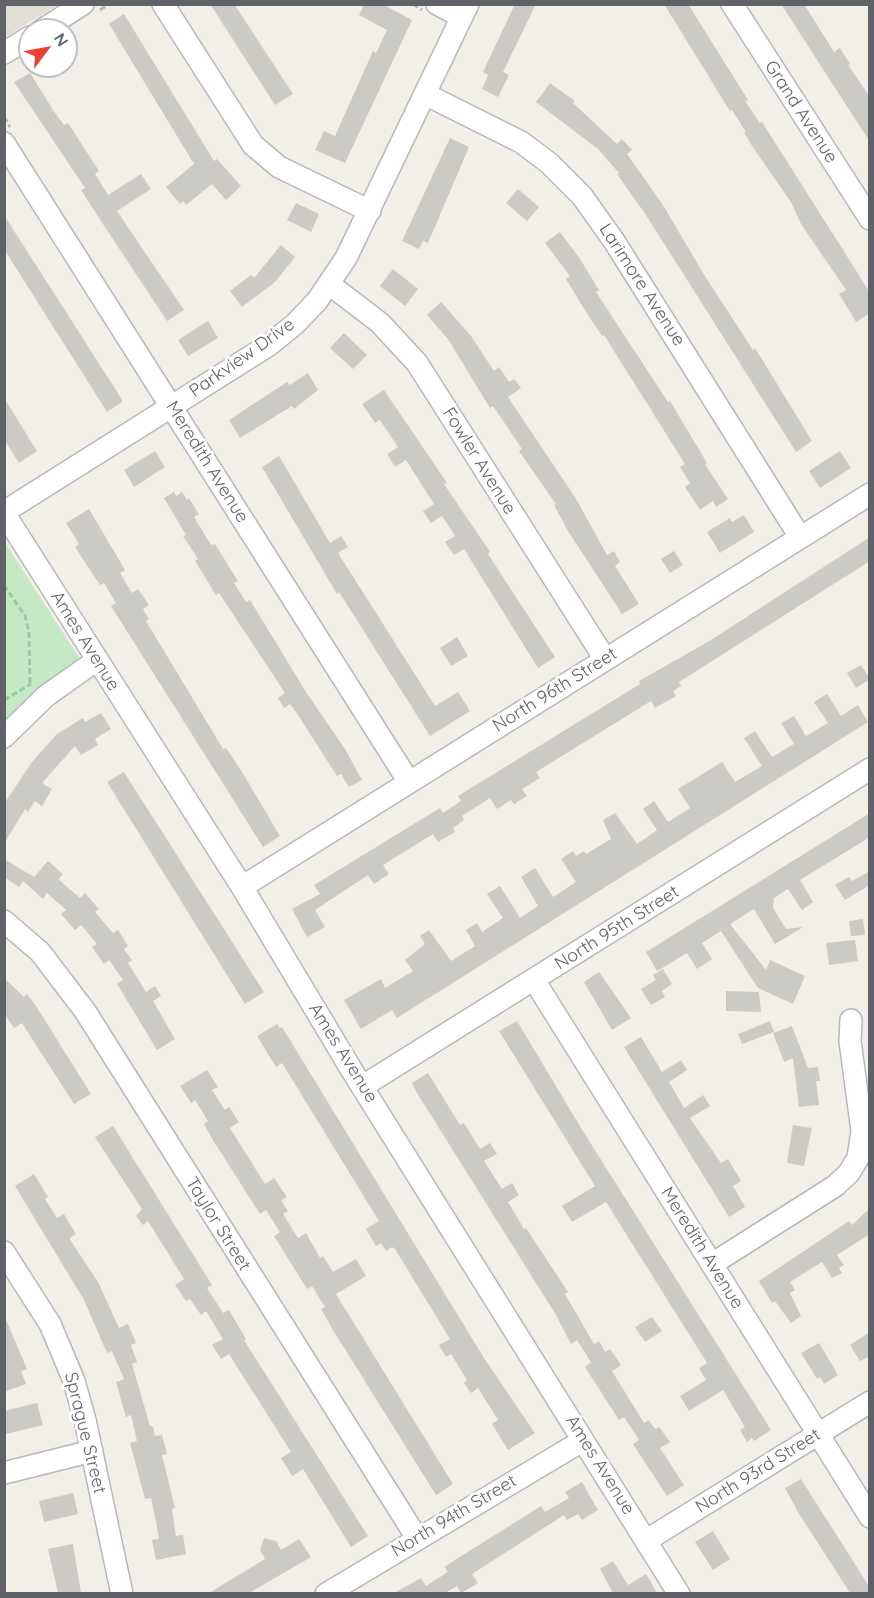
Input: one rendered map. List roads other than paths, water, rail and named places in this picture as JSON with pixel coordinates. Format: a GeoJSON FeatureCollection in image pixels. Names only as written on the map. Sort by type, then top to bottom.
{"type":"FeatureCollection","features":[{"type":"Feature","properties":{"kind":"street"},"geometry":{"type":"LineString","coordinates":[[61,18],[83,4]]}},
{"type":"Feature","properties":{"kind":"street"},"geometry":{"type":"LineString","coordinates":[[163,4],[253,145],[279,167],[370,211]]}},
{"type":"Feature","properties":{"kind":"street"},"geometry":{"type":"LineString","coordinates":[[437,4],[465,11]]}},
{"type":"Feature","properties":{"kind":"street","name":"Grand Avenue"},"geometry":{"type":"LineString","coordinates":[[732,4],[870,219]]}},
{"type":"Feature","properties":{"kind":"street","name":"Parkview Drive"},"geometry":{"type":"LineString","coordinates":[[4,513],[269,345],[295,324],[329,284],[346,258],[465,11]]}},
{"type":"Feature","properties":{"kind":"street"},"geometry":{"type":"LineString","coordinates":[[4,53],[18,45]]}},
{"type":"Feature","properties":{"kind":"street","name":"Larimore Avenue"},"geometry":{"type":"LineString","coordinates":[[425,94],[521,142],[549,163],[582,196],[614,241],[800,537]]}},
{"type":"Feature","properties":{"kind":"street","name":"Meredith Avenue"},"geometry":{"type":"LineString","coordinates":[[4,143],[409,782]]}},
{"type":"Feature","properties":{"kind":"street","name":"Fowler Avenue"},"geometry":{"type":"LineString","coordinates":[[329,284],[380,323],[417,363],[605,659]]}},
{"type":"Feature","properties":{"kind":"street","name":"North 96th Street"},"geometry":{"type":"LineString","coordinates":[[242,887],[870,494]]}},
{"type":"Feature","properties":{"kind":"street","name":"Ames Avenue"},"geometry":{"type":"LineString","coordinates":[[4,513],[242,887],[582,1441],[679,1593]]}},
{"type":"Feature","properties":{"kind":"street"},"geometry":{"type":"LineString","coordinates":[[4,737],[46,696],[97,660]]}},
{"type":"Feature","properties":{"kind":"street","name":"North 95th Street"},"geometry":{"type":"LineString","coordinates":[[363,1086],[870,769]]}},
{"type":"Feature","properties":{"kind":"street","name":"Taylor Street"},"geometry":{"type":"LineString","coordinates":[[4,921],[40,952],[85,1011],[417,1538]]}},
{"type":"Feature","properties":{"kind":"street","name":"Meredith Avenue"},"geometry":{"type":"LineString","coordinates":[[534,980],[870,1517]]}},
{"type":"Feature","properties":{"kind":"street"},"geometry":{"type":"LineString","coordinates":[[712,1264],[835,1186],[849,1173],[858,1158],[862,1131],[850,1041],[851,1020]]}},
{"type":"Feature","properties":{"kind":"street","name":"Sprague Street"},"geometry":{"type":"LineString","coordinates":[[4,1252],[50,1324],[77,1390],[122,1593]]}},
{"type":"Feature","properties":{"kind":"street","name":"North 93rd Street"},"geometry":{"type":"LineString","coordinates":[[647,1540],[870,1402]]}},
{"type":"Feature","properties":{"kind":"street","name":"North 94th Street"},"geometry":{"type":"LineString","coordinates":[[326,1593],[582,1441]]}},
{"type":"Feature","properties":{"kind":"street"},"geometry":{"type":"LineString","coordinates":[[4,1473],[92,1451]]}}]}
